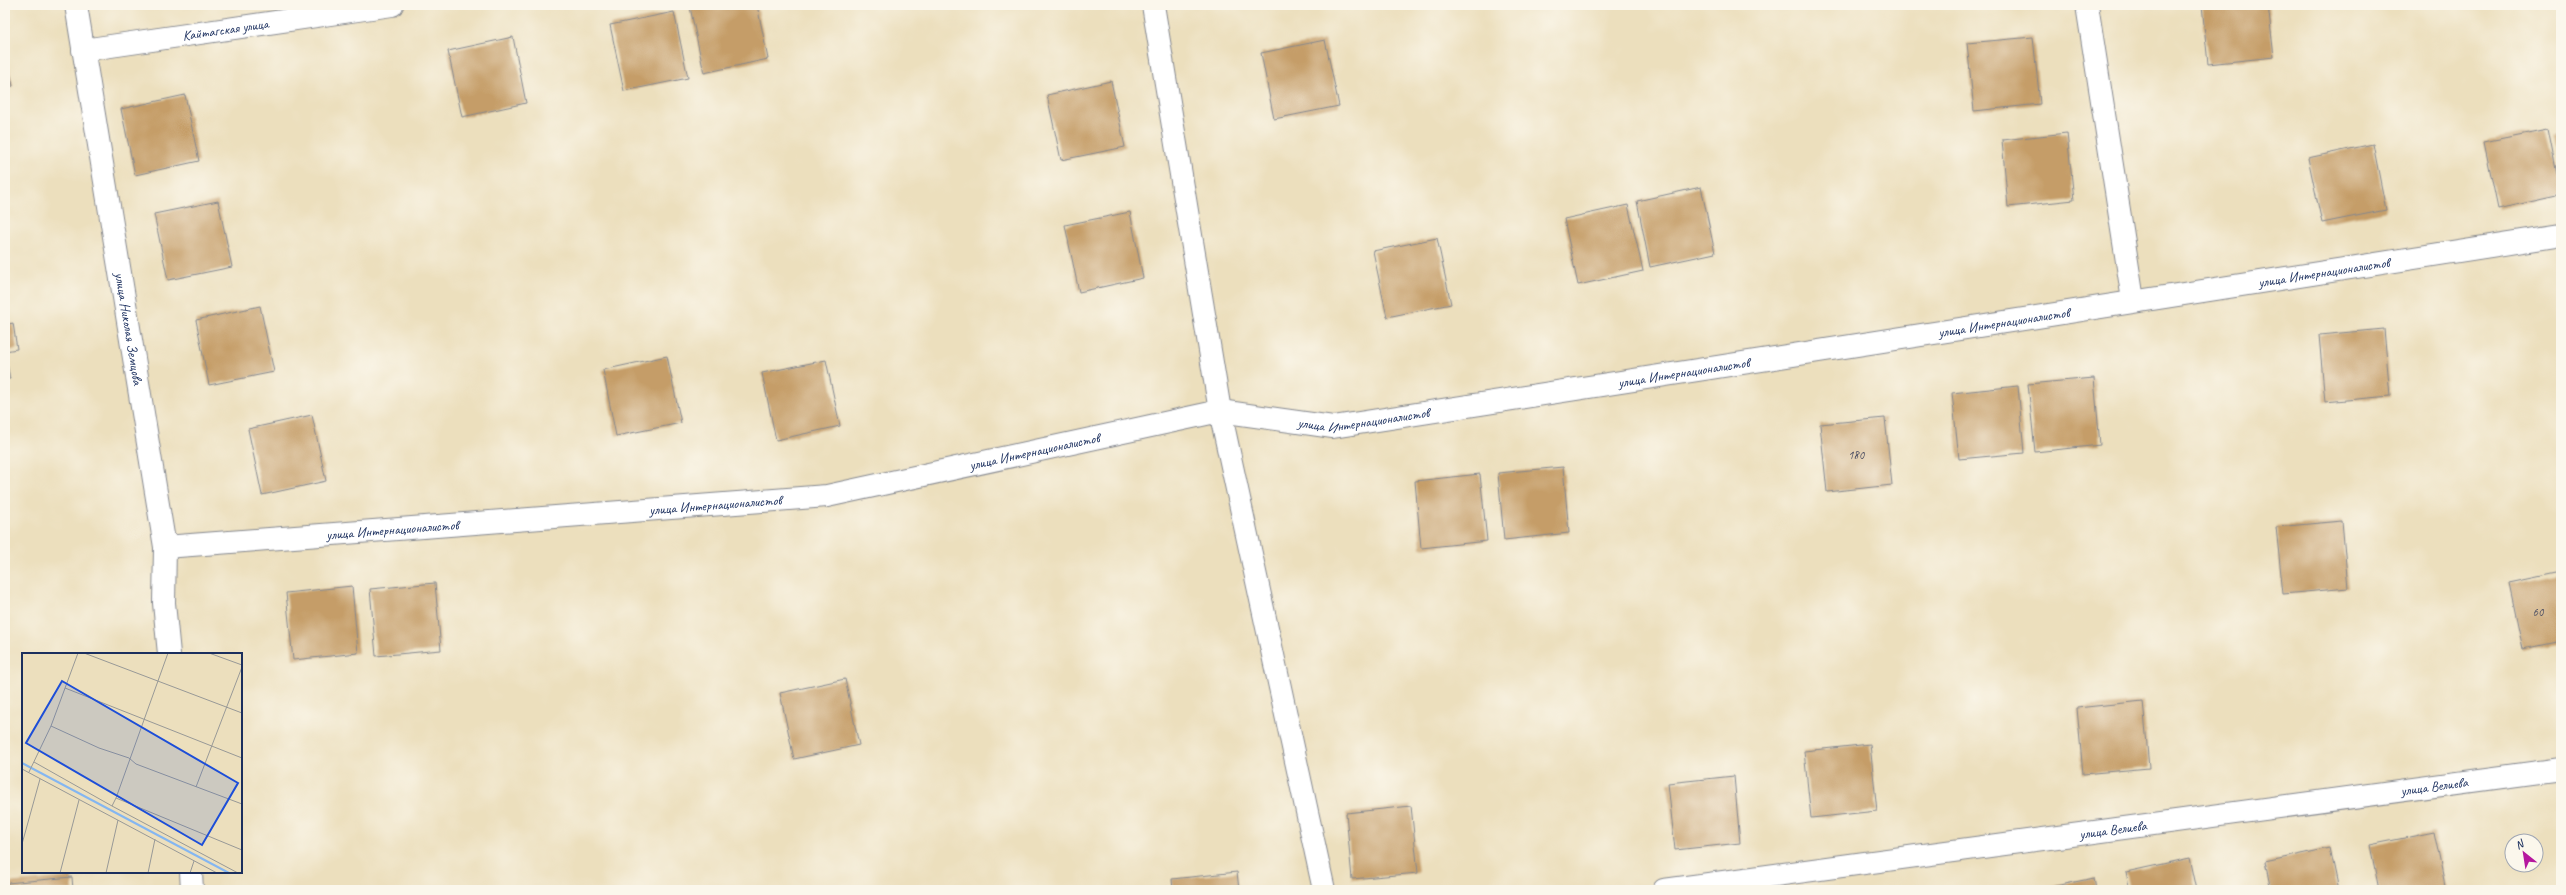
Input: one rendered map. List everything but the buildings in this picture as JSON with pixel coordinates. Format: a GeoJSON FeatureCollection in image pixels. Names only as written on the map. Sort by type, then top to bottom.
{"type":"FeatureCollection","features":[{"type":"Feature","properties":{"kind":"street","name":"улица Николая Земцова"},"geometry":{"type":"LineString","coordinates":[[76,5],[165,548],[164,603],[169,653]]}},
{"type":"Feature","properties":{"kind":"street","name":"Кайтагская улица"},"geometry":{"type":"LineString","coordinates":[[83,50],[392,5]]}},
{"type":"Feature","properties":{"kind":"street"},"geometry":{"type":"LineString","coordinates":[[1153,5],[1220,411],[1324,890]]}},
{"type":"Feature","properties":{"kind":"street"},"geometry":{"type":"LineString","coordinates":[[2087,5],[2134,300]]}},
{"type":"Feature","properties":{"kind":"street","name":"улица Интернационалистов"},"geometry":{"type":"LineString","coordinates":[[165,548],[827,496],[1220,411],[1333,427],[2134,300],[2561,235]]}},
{"type":"Feature","properties":{"kind":"street","name":"улица Велиева"},"geometry":{"type":"LineString","coordinates":[[1664,890],[2561,769]]}},
{"type":"Feature","properties":{"kind":"street"},"geometry":{"type":"LineString","coordinates":[[191,873],[192,890]]}}]}
